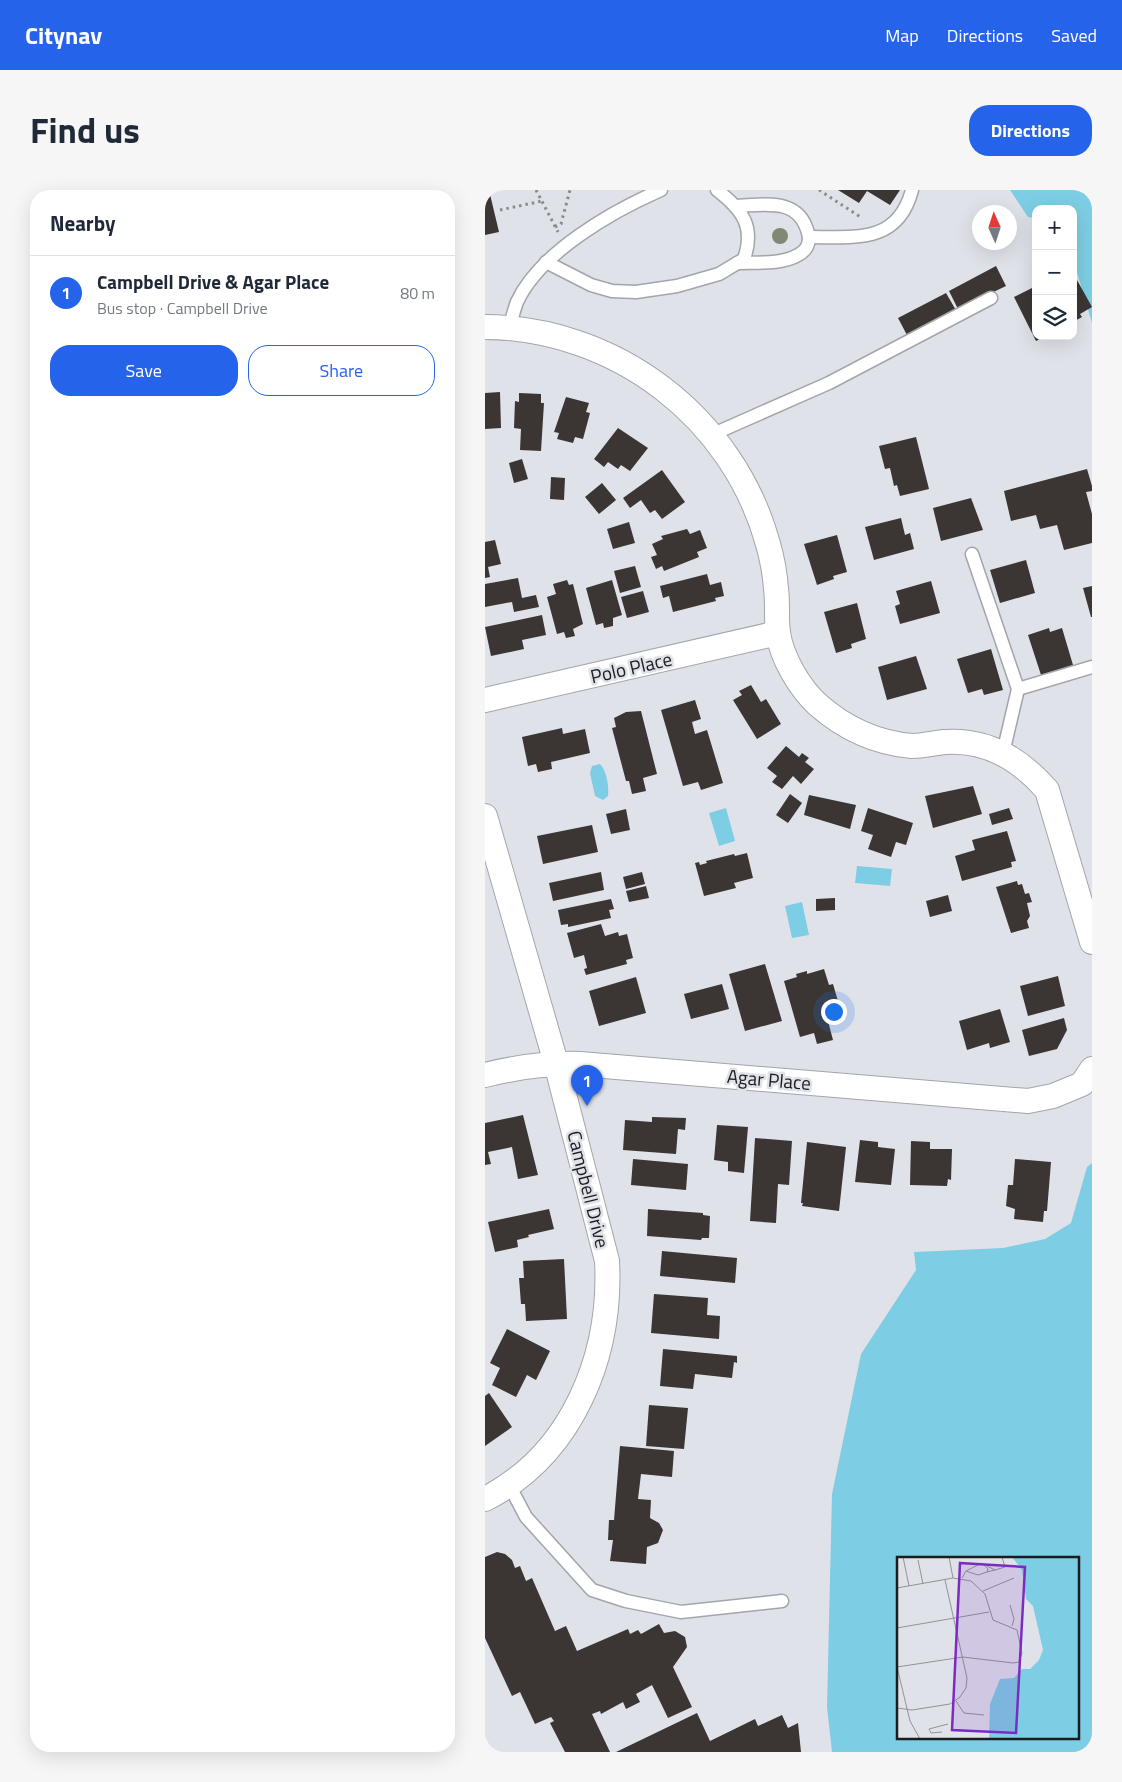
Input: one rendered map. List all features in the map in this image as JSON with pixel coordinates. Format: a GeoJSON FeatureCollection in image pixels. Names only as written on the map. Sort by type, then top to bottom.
{"type":"FeatureCollection","features":[{"type":"Feature","properties":{"kind":"street"},"geometry":{"type":"LineString","coordinates":[[485,327],[509,327],[551,334],[580,343],[627,363],[658,383],[687,408],[711,434],[735,467],[755,507],[768,545],[776,588],[778,633],[786,658],[800,683],[810,696],[838,721],[860,733],[886,742],[910,746],[944,742],[969,742],[1003,753],[1032,772],[1047,790],[1092,942]]}},
{"type":"Feature","properties":{"kind":"street","name":"Polo Place"},"geometry":{"type":"LineString","coordinates":[[485,700],[778,633]]}},
{"type":"Feature","properties":{"kind":"street","name":"Campbell Drive"},"geometry":{"type":"LineString","coordinates":[[485,816],[556,1063],[607,1261],[609,1286],[606,1322],[596,1363],[587,1388],[573,1414],[550,1446],[522,1473],[485,1498]]}},
{"type":"Feature","properties":{"kind":"street","name":"Agar Place"},"geometry":{"type":"LineString","coordinates":[[485,1075],[511,1069],[556,1063],[1028,1101],[1053,1096],[1082,1084],[1092,1069]]}},
{"type":"Feature","properties":{"kind":"lane"},"geometry":{"type":"LineString","coordinates":[[509,327],[518,300],[546,262],[592,227],[661,190]]}},
{"type":"Feature","properties":{"kind":"lane"},"geometry":{"type":"LineString","coordinates":[[546,262],[591,285],[612,291],[635,292],[677,286],[719,274],[744,259],[750,242],[748,226],[735,206],[717,190]]}},
{"type":"Feature","properties":{"kind":"lane"},"geometry":{"type":"LineString","coordinates":[[809,237],[864,236],[882,232],[899,219],[909,204],[912,190]]}},
{"type":"Feature","properties":{"kind":"lane"},"geometry":{"type":"LineString","coordinates":[[735,206],[788,207],[799,213],[806,224],[809,237],[807,247],[797,256],[783,260],[737,263]]}},
{"type":"Feature","properties":{"kind":"lane"},"geometry":{"type":"LineString","coordinates":[[711,434],[829,383],[991,298]]}},
{"type":"Feature","properties":{"kind":"lane"},"geometry":{"type":"LineString","coordinates":[[972,554],[1018,689],[1003,753]]}},
{"type":"Feature","properties":{"kind":"lane"},"geometry":{"type":"LineString","coordinates":[[1018,689],[1092,667]]}},
{"type":"Feature","properties":{"kind":"lane"},"geometry":{"type":"LineString","coordinates":[[509,1483],[526,1517],[592,1590],[626,1601],[681,1612],[782,1602]]}},
{"type":"Feature","properties":{"kind":"path"},"geometry":{"type":"LineString","coordinates":[[536,190],[566,247]]}},
{"type":"Feature","properties":{"kind":"path"},"geometry":{"type":"LineString","coordinates":[[555,227],[561,224],[570,190]]}},
{"type":"Feature","properties":{"kind":"path"},"geometry":{"type":"LineString","coordinates":[[819,190],[869,222],[872,234]]}},
{"type":"Feature","properties":{"kind":"path"},"geometry":{"type":"LineString","coordinates":[[500,210],[542,201]]}},
{"type":"Feature","properties":{"kind":"water"},"geometry":{"type":"Polygon","coordinates":[[[1010,190],[1092,190],[1092,323],[1077,272],[1077,205],[1032,205],[1032,218],[1028,217],[1010,190]]]}},
{"type":"Feature","properties":{"kind":"water"},"geometry":{"type":"Polygon","coordinates":[[[600,764],[606,775],[608,788],[608,796],[603,800],[595,796],[590,773],[592,766],[600,764]]]}},
{"type":"Feature","properties":{"kind":"water"},"geometry":{"type":"Polygon","coordinates":[[[726,808],[735,841],[719,846],[709,813],[726,808]]]}},
{"type":"Feature","properties":{"kind":"water"},"geometry":{"type":"Polygon","coordinates":[[[857,866],[892,869],[890,886],[855,883],[857,866]]]}},
{"type":"Feature","properties":{"kind":"water"},"geometry":{"type":"Polygon","coordinates":[[[802,902],[809,935],[792,938],[785,906],[802,902]]]}},
{"type":"Feature","properties":{"kind":"water"},"geometry":{"type":"Polygon","coordinates":[[[1092,1163],[1092,1752],[832,1752],[827,1707],[832,1494],[861,1354],[916,1270],[914,1252],[1003,1248],[1045,1239],[1071,1223],[1087,1167],[1092,1163]]]}},
{"type":"Feature","properties":{"kind":"building"},"geometry":{"type":"Polygon","coordinates":[[[485,190],[489,190],[499,232],[485,235],[485,190]]]}},
{"type":"Feature","properties":{"kind":"building"},"geometry":{"type":"Polygon","coordinates":[[[838,190],[900,190],[890,205],[867,191],[859,203],[838,190]]]}},
{"type":"Feature","properties":{"kind":"building"},"geometry":{"type":"Polygon","coordinates":[[[996,266],[1006,286],[958,309],[949,291],[996,266]]]}},
{"type":"Feature","properties":{"kind":"building"},"geometry":{"type":"Polygon","coordinates":[[[1077,280],[1092,307],[1080,314],[1082,317],[1077,320],[1077,280]]]}},
{"type":"Feature","properties":{"kind":"building"},"geometry":{"type":"Polygon","coordinates":[[[1032,288],[1032,333],[1014,297],[1032,288]]]}},
{"type":"Feature","properties":{"kind":"building"},"geometry":{"type":"Polygon","coordinates":[[[946,293],[957,312],[908,337],[898,318],[946,293]]]}},
{"type":"Feature","properties":{"kind":"building"},"geometry":{"type":"Polygon","coordinates":[[[500,392],[501,428],[485,429],[485,393],[500,392]]]}},
{"type":"Feature","properties":{"kind":"building"},"geometry":{"type":"Polygon","coordinates":[[[519,393],[541,394],[541,403],[544,403],[541,451],[520,450],[521,429],[514,428],[515,401],[519,402],[519,393]]]}},
{"type":"Feature","properties":{"kind":"building"},"geometry":{"type":"Polygon","coordinates":[[[566,397],[589,403],[586,412],[590,413],[583,439],[575,437],[573,443],[557,439],[559,433],[554,432],[566,397]]]}},
{"type":"Feature","properties":{"kind":"building"},"geometry":{"type":"Polygon","coordinates":[[[618,428],[648,448],[630,471],[621,465],[618,469],[608,462],[604,467],[594,459],[618,428]]]}},
{"type":"Feature","properties":{"kind":"building"},"geometry":{"type":"Polygon","coordinates":[[[916,437],[929,489],[900,496],[897,485],[894,486],[890,468],[885,469],[879,446],[916,437]]]}},
{"type":"Feature","properties":{"kind":"building"},"geometry":{"type":"Polygon","coordinates":[[[522,459],[528,479],[514,483],[509,463],[522,459]]]}},
{"type":"Feature","properties":{"kind":"building"},"geometry":{"type":"Polygon","coordinates":[[[1087,469],[1092,486],[1092,491],[1086,492],[1092,514],[1092,543],[1064,550],[1057,525],[1040,529],[1036,515],[1011,521],[1004,491],[1087,469]]]}},
{"type":"Feature","properties":{"kind":"building"},"geometry":{"type":"Polygon","coordinates":[[[662,470],[685,502],[662,519],[655,510],[650,513],[641,500],[630,508],[623,498],[662,470]]]}},
{"type":"Feature","properties":{"kind":"building"},"geometry":{"type":"Polygon","coordinates":[[[551,477],[565,478],[564,500],[550,499],[551,477]]]}},
{"type":"Feature","properties":{"kind":"building"},"geometry":{"type":"Polygon","coordinates":[[[602,483],[616,500],[599,514],[585,497],[602,483]]]}},
{"type":"Feature","properties":{"kind":"building"},"geometry":{"type":"Polygon","coordinates":[[[971,498],[983,530],[941,541],[933,508],[971,498]]]}},
{"type":"Feature","properties":{"kind":"building"},"geometry":{"type":"Polygon","coordinates":[[[901,518],[905,535],[910,533],[914,549],[874,560],[865,527],[901,518]]]}},
{"type":"Feature","properties":{"kind":"building"},"geometry":{"type":"Polygon","coordinates":[[[629,522],[635,543],[613,549],[607,529],[629,522]]]}},
{"type":"Feature","properties":{"kind":"building"},"geometry":{"type":"Polygon","coordinates":[[[687,529],[690,534],[700,530],[707,548],[697,552],[699,557],[664,571],[662,566],[656,569],[651,557],[657,555],[652,544],[663,539],[661,536],[687,529]]]}},
{"type":"Feature","properties":{"kind":"building"},"geometry":{"type":"Polygon","coordinates":[[[837,535],[847,572],[833,576],[834,579],[817,585],[804,544],[837,535]]]}},
{"type":"Feature","properties":{"kind":"building"},"geometry":{"type":"Polygon","coordinates":[[[495,540],[501,564],[488,567],[490,577],[485,578],[485,542],[495,540]]]}},
{"type":"Feature","properties":{"kind":"building"},"geometry":{"type":"Polygon","coordinates":[[[1026,560],[1035,593],[1000,603],[990,570],[1026,560]]]}},
{"type":"Feature","properties":{"kind":"building"},"geometry":{"type":"Polygon","coordinates":[[[635,566],[641,587],[620,593],[614,571],[635,566]]]}},
{"type":"Feature","properties":{"kind":"building"},"geometry":{"type":"Polygon","coordinates":[[[707,574],[710,585],[721,582],[724,596],[715,598],[716,601],[673,612],[669,596],[663,598],[660,586],[707,574]]]}},
{"type":"Feature","properties":{"kind":"building"},"geometry":{"type":"Polygon","coordinates":[[[518,578],[522,598],[536,595],[539,607],[514,612],[512,602],[485,607],[485,584],[518,578]]]}},
{"type":"Feature","properties":{"kind":"building"},"geometry":{"type":"Polygon","coordinates":[[[567,580],[569,585],[573,584],[583,624],[573,629],[575,636],[566,638],[564,632],[557,634],[547,597],[556,594],[553,584],[567,580]]]}},
{"type":"Feature","properties":{"kind":"building"},"geometry":{"type":"Polygon","coordinates":[[[612,580],[622,615],[613,618],[613,626],[604,628],[603,623],[596,625],[586,588],[612,580]]]}},
{"type":"Feature","properties":{"kind":"building"},"geometry":{"type":"Polygon","coordinates":[[[931,581],[940,613],[900,624],[895,606],[900,604],[896,591],[931,581]]]}},
{"type":"Feature","properties":{"kind":"building"},"geometry":{"type":"Polygon","coordinates":[[[1092,586],[1092,617],[1091,617],[1083,588],[1092,586]]]}},
{"type":"Feature","properties":{"kind":"building"},"geometry":{"type":"Polygon","coordinates":[[[643,591],[649,612],[627,618],[621,597],[643,591]]]}},
{"type":"Feature","properties":{"kind":"building"},"geometry":{"type":"Polygon","coordinates":[[[857,603],[866,639],[851,644],[852,648],[836,653],[824,612],[857,603]]]}},
{"type":"Feature","properties":{"kind":"building"},"geometry":{"type":"Polygon","coordinates":[[[542,615],[546,635],[522,640],[524,649],[491,656],[485,627],[542,615]]]}},
{"type":"Feature","properties":{"kind":"building"},"geometry":{"type":"Polygon","coordinates":[[[1049,628],[1050,632],[1062,628],[1073,665],[1041,675],[1028,635],[1049,628]]]}},
{"type":"Feature","properties":{"kind":"building"},"geometry":{"type":"Polygon","coordinates":[[[991,649],[1003,690],[984,695],[982,689],[968,693],[957,659],[991,649]]]}},
{"type":"Feature","properties":{"kind":"building"},"geometry":{"type":"Polygon","coordinates":[[[916,656],[927,689],[887,700],[878,667],[916,656]]]}},
{"type":"Feature","properties":{"kind":"building"},"geometry":{"type":"Polygon","coordinates":[[[751,685],[761,702],[766,699],[781,724],[757,739],[733,700],[742,695],[739,691],[751,685]]]}},
{"type":"Feature","properties":{"kind":"building"},"geometry":{"type":"Polygon","coordinates":[[[695,700],[701,719],[692,722],[695,734],[707,730],[723,783],[701,790],[698,782],[683,786],[661,710],[695,700]]]}},
{"type":"Feature","properties":{"kind":"building"},"geometry":{"type":"Polygon","coordinates":[[[641,711],[657,774],[643,778],[646,791],[632,794],[629,781],[626,781],[612,728],[616,727],[614,718],[626,712],[641,711]]]}},
{"type":"Feature","properties":{"kind":"building"},"geometry":{"type":"Polygon","coordinates":[[[562,728],[563,734],[585,729],[590,753],[551,762],[552,769],[538,772],[536,764],[528,766],[522,737],[562,728]]]}},
{"type":"Feature","properties":{"kind":"building"},"geometry":{"type":"Polygon","coordinates":[[[786,746],[799,757],[802,753],[809,758],[805,762],[814,769],[801,784],[793,776],[782,789],[772,782],[777,776],[767,768],[786,746]]]}},
{"type":"Feature","properties":{"kind":"building"},"geometry":{"type":"Polygon","coordinates":[[[973,786],[982,814],[933,828],[925,796],[973,786]]]}},
{"type":"Feature","properties":{"kind":"building"},"geometry":{"type":"Polygon","coordinates":[[[790,794],[802,803],[788,823],[776,815],[790,794]]]}},
{"type":"Feature","properties":{"kind":"building"},"geometry":{"type":"Polygon","coordinates":[[[809,795],[856,805],[850,829],[804,815],[809,795]]]}},
{"type":"Feature","properties":{"kind":"building"},"geometry":{"type":"Polygon","coordinates":[[[868,808],[913,823],[906,845],[896,842],[891,857],[868,849],[873,835],[861,831],[868,808]]]}},
{"type":"Feature","properties":{"kind":"building"},"geometry":{"type":"Polygon","coordinates":[[[1009,808],[1013,819],[992,825],[989,814],[1009,808]]]}},
{"type":"Feature","properties":{"kind":"building"},"geometry":{"type":"Polygon","coordinates":[[[626,809],[630,830],[611,834],[606,814],[626,809]]]}},
{"type":"Feature","properties":{"kind":"building"},"geometry":{"type":"Polygon","coordinates":[[[592,825],[598,852],[543,864],[537,836],[592,825]]]}},
{"type":"Feature","properties":{"kind":"building"},"geometry":{"type":"Polygon","coordinates":[[[1007,831],[1016,861],[1011,862],[1012,867],[962,881],[955,856],[975,850],[972,840],[1007,831]]]}},
{"type":"Feature","properties":{"kind":"building"},"geometry":{"type":"Polygon","coordinates":[[[747,853],[753,878],[734,883],[736,888],[704,896],[695,863],[699,862],[700,865],[707,863],[706,861],[734,854],[735,856],[747,853]]]}},
{"type":"Feature","properties":{"kind":"building"},"geometry":{"type":"Polygon","coordinates":[[[601,872],[604,890],[553,901],[549,883],[601,872]]]}},
{"type":"Feature","properties":{"kind":"building"},"geometry":{"type":"Polygon","coordinates":[[[642,872],[645,884],[626,889],[623,877],[642,872]]]}},
{"type":"Feature","properties":{"kind":"building"},"geometry":{"type":"Polygon","coordinates":[[[1017,881],[1018,885],[1022,884],[1025,894],[1029,893],[1032,902],[1027,903],[1030,916],[1027,921],[1029,928],[1011,933],[996,887],[1017,881]]]}},
{"type":"Feature","properties":{"kind":"building"},"geometry":{"type":"Polygon","coordinates":[[[646,886],[649,898],[629,902],[626,891],[646,886]]]}},
{"type":"Feature","properties":{"kind":"building"},"geometry":{"type":"Polygon","coordinates":[[[948,895],[952,911],[930,917],[926,901],[948,895]]]}},
{"type":"Feature","properties":{"kind":"building"},"geometry":{"type":"Polygon","coordinates":[[[835,898],[835,910],[816,911],[816,899],[835,898]]]}},
{"type":"Feature","properties":{"kind":"building"},"geometry":{"type":"Polygon","coordinates":[[[611,899],[614,909],[609,910],[611,918],[568,927],[568,924],[561,925],[558,910],[611,899]]]}},
{"type":"Feature","properties":{"kind":"building"},"geometry":{"type":"Polygon","coordinates":[[[601,924],[605,936],[618,932],[619,936],[627,934],[633,958],[626,960],[627,964],[586,975],[584,969],[587,968],[584,955],[574,958],[567,933],[601,924]]]}},
{"type":"Feature","properties":{"kind":"building"},"geometry":{"type":"Polygon","coordinates":[[[765,964],[782,1021],[745,1031],[729,974],[765,964]]]}},
{"type":"Feature","properties":{"kind":"building"},"geometry":{"type":"Polygon","coordinates":[[[824,969],[829,985],[833,984],[842,1015],[828,1021],[833,1040],[817,1044],[814,1033],[800,1037],[784,981],[797,977],[796,974],[807,971],[807,974],[824,969]]]}},
{"type":"Feature","properties":{"kind":"building"},"geometry":{"type":"Polygon","coordinates":[[[1058,976],[1065,1006],[1028,1016],[1020,986],[1058,976]]]}},
{"type":"Feature","properties":{"kind":"building"},"geometry":{"type":"Polygon","coordinates":[[[636,977],[646,1013],[599,1026],[589,991],[636,977]]]}},
{"type":"Feature","properties":{"kind":"building"},"geometry":{"type":"Polygon","coordinates":[[[722,984],[729,1009],[691,1019],[684,994],[722,984]]]}},
{"type":"Feature","properties":{"kind":"building"},"geometry":{"type":"Polygon","coordinates":[[[1000,1009],[1010,1042],[990,1048],[989,1043],[967,1050],[959,1021],[1000,1009]]]}},
{"type":"Feature","properties":{"kind":"building"},"geometry":{"type":"Polygon","coordinates":[[[1064,1018],[1067,1030],[1057,1049],[1029,1056],[1022,1030],[1064,1018]]]}},
{"type":"Feature","properties":{"kind":"building"},"geometry":{"type":"Polygon","coordinates":[[[523,1115],[538,1175],[518,1179],[512,1147],[488,1152],[491,1164],[485,1165],[485,1123],[523,1115]]]}},
{"type":"Feature","properties":{"kind":"building"},"geometry":{"type":"Polygon","coordinates":[[[652,1117],[686,1118],[685,1130],[678,1129],[676,1154],[623,1150],[625,1120],[652,1122],[652,1117]]]}},
{"type":"Feature","properties":{"kind":"building"},"geometry":{"type":"Polygon","coordinates":[[[717,1125],[748,1127],[744,1173],[728,1171],[728,1162],[714,1160],[717,1125]]]}},
{"type":"Feature","properties":{"kind":"building"},"geometry":{"type":"Polygon","coordinates":[[[755,1138],[792,1141],[789,1185],[778,1184],[776,1223],[750,1221],[755,1138]]]}},
{"type":"Feature","properties":{"kind":"building"},"geometry":{"type":"Polygon","coordinates":[[[860,1140],[878,1142],[878,1147],[895,1149],[891,1185],[855,1182],[860,1140]]]}},
{"type":"Feature","properties":{"kind":"building"},"geometry":{"type":"Polygon","coordinates":[[[911,1141],[930,1142],[930,1149],[952,1149],[951,1180],[948,1179],[947,1186],[910,1185],[911,1141]]]}},
{"type":"Feature","properties":{"kind":"building"},"geometry":{"type":"Polygon","coordinates":[[[807,1142],[846,1147],[839,1211],[802,1206],[807,1142]]]}},
{"type":"Feature","properties":{"kind":"building"},"geometry":{"type":"Polygon","coordinates":[[[633,1159],[688,1164],[686,1190],[631,1185],[633,1159]]]}},
{"type":"Feature","properties":{"kind":"building"},"geometry":{"type":"Polygon","coordinates":[[[1015,1159],[1051,1162],[1047,1211],[1044,1211],[1043,1222],[1014,1219],[1015,1209],[1006,1206],[1008,1185],[1013,1185],[1015,1159]]]}},
{"type":"Feature","properties":{"kind":"building"},"geometry":{"type":"Polygon","coordinates":[[[549,1209],[554,1229],[528,1235],[529,1237],[517,1240],[518,1247],[495,1252],[488,1222],[549,1209]]]}},
{"type":"Feature","properties":{"kind":"building"},"geometry":{"type":"Polygon","coordinates":[[[648,1209],[703,1213],[703,1215],[710,1216],[709,1238],[702,1238],[701,1240],[647,1236],[648,1209]]]}},
{"type":"Feature","properties":{"kind":"building"},"geometry":{"type":"Polygon","coordinates":[[[662,1251],[737,1258],[735,1283],[660,1276],[662,1251]]]}},
{"type":"Feature","properties":{"kind":"building"},"geometry":{"type":"Polygon","coordinates":[[[564,1259],[567,1319],[526,1321],[525,1304],[521,1304],[519,1278],[524,1278],[523,1261],[564,1259]]]}},
{"type":"Feature","properties":{"kind":"building"},"geometry":{"type":"Polygon","coordinates":[[[654,1294],[708,1298],[707,1315],[720,1316],[719,1339],[651,1333],[654,1294]]]}},
{"type":"Feature","properties":{"kind":"building"},"geometry":{"type":"Polygon","coordinates":[[[507,1329],[550,1351],[536,1380],[527,1375],[516,1397],[492,1385],[500,1368],[490,1363],[507,1329]]]}},
{"type":"Feature","properties":{"kind":"building"},"geometry":{"type":"Polygon","coordinates":[[[663,1349],[737,1356],[737,1363],[734,1362],[732,1378],[695,1374],[693,1389],[660,1386],[663,1349]]]}},
{"type":"Feature","properties":{"kind":"building"},"geometry":{"type":"Polygon","coordinates":[[[489,1393],[512,1427],[485,1446],[485,1396],[489,1393]]]}},
{"type":"Feature","properties":{"kind":"building"},"geometry":{"type":"Polygon","coordinates":[[[649,1405],[688,1408],[684,1449],[646,1446],[649,1405]]]}},
{"type":"Feature","properties":{"kind":"building"},"geometry":{"type":"Polygon","coordinates":[[[620,1446],[674,1451],[672,1477],[641,1474],[638,1499],[651,1500],[650,1518],[659,1523],[663,1530],[658,1543],[647,1547],[646,1564],[610,1561],[613,1540],[608,1540],[609,1520],[614,1520],[620,1446]]]}},
{"type":"Feature","properties":{"kind":"building"},"geometry":{"type":"Polygon","coordinates":[[[497,1552],[505,1554],[512,1560],[515,1568],[520,1566],[526,1581],[532,1578],[555,1631],[566,1626],[577,1651],[628,1629],[630,1634],[638,1630],[641,1634],[659,1624],[664,1633],[675,1631],[685,1637],[687,1647],[673,1667],[692,1707],[668,1718],[652,1685],[636,1694],[640,1702],[626,1709],[623,1702],[601,1714],[600,1711],[592,1714],[610,1752],[565,1752],[550,1723],[554,1721],[551,1717],[535,1724],[520,1692],[512,1696],[485,1638],[485,1557],[497,1552]]]}},
{"type":"Feature","properties":{"kind":"building"},"geometry":{"type":"Polygon","coordinates":[[[697,1713],[710,1741],[755,1719],[758,1726],[782,1715],[788,1728],[798,1723],[801,1752],[616,1752],[697,1713]]]}},
{"type":"Feature","properties":{"kind":"place","name":"Campbell Drive & Agar Place"},"geometry":{"type":"Point","coordinates":[587,1106]}}]}
